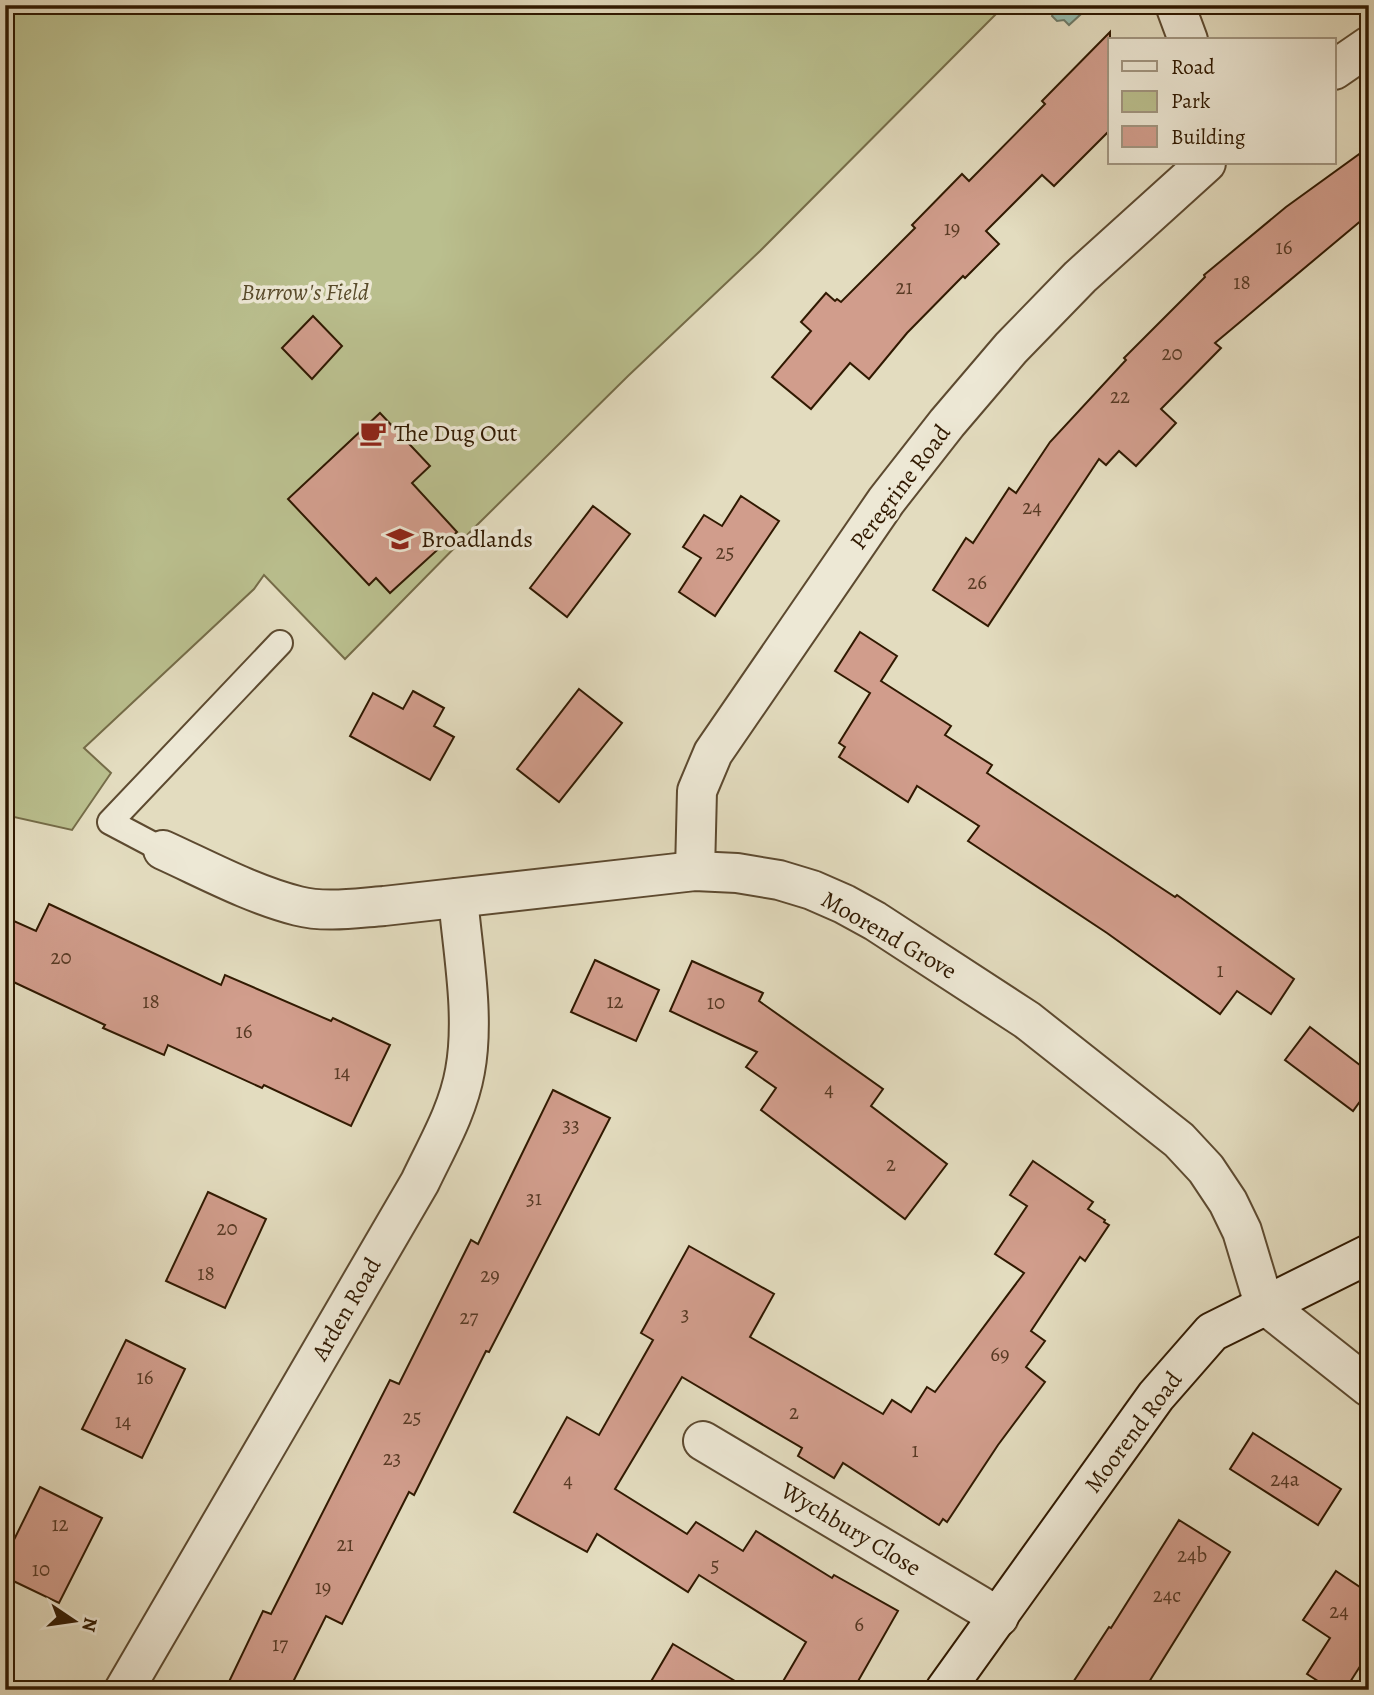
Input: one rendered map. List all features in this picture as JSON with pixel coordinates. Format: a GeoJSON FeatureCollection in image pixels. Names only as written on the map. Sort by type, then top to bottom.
{"type":"FeatureCollection","features":[{"type":"Feature","properties":{"kind":"street"},"geometry":{"type":"LineString","coordinates":[[1175,5],[1187,38]]}},
{"type":"Feature","properties":{"kind":"street"},"geometry":{"type":"LineString","coordinates":[[1336,69],[1369,46]]}},
{"type":"Feature","properties":{"kind":"street","name":"Peregrine Road"},"geometry":{"type":"LineString","coordinates":[[695,871],[697,791],[713,753],[886,501],[947,423],[1011,348],[1080,277],[1205,164]]}},
{"type":"Feature","properties":{"kind":"street","name":"Moorend Grove"},"geometry":{"type":"LineString","coordinates":[[163,850],[235,883],[299,906],[338,909],[695,871],[737,873],[779,880],[812,890],[875,921],[1027,1020],[1179,1140],[1206,1169],[1228,1202],[1242,1231],[1264,1304]]}},
{"type":"Feature","properties":{"kind":"street","name":"Arden Road"},"geometry":{"type":"LineString","coordinates":[[124,1690],[413,1194],[450,1121],[465,1074],[469,1039],[458,898]]}},
{"type":"Feature","properties":{"kind":"street","name":"Moorend Road"},"geometry":{"type":"LineString","coordinates":[[945,1690],[1156,1396],[1212,1332],[1369,1254]]}},
{"type":"Feature","properties":{"kind":"street"},"geometry":{"type":"LineString","coordinates":[[1264,1304],[1369,1387]]}},
{"type":"Feature","properties":{"kind":"street","name":"Wychbury Close"},"geometry":{"type":"LineString","coordinates":[[703,1441],[999,1617]]}},
{"type":"Feature","properties":{"kind":"lane"},"geometry":{"type":"LineString","coordinates":[[163,850],[110,822],[280,643]]}},
{"type":"Feature","properties":{"kind":"green space","name":"Burrow's Field"},"geometry":{"type":"Polygon","coordinates":[[[5,5],[1005,5],[760,251],[628,376],[345,659],[264,575],[254,589],[84,748],[111,773],[72,830],[5,815],[5,5]]]}},
{"type":"Feature","properties":{"kind":"shaded area"},"geometry":{"type":"Polygon","coordinates":[[[1051,5],[1091,5],[1069,25],[1052,16],[1055,9],[1051,5]]]}},
{"type":"Feature","properties":{"kind":"building"},"geometry":{"type":"Polygon","coordinates":[[[1110,32],[1108,132],[1054,186],[1042,175],[986,231],[999,244],[907,333],[869,379],[850,363],[811,409],[772,377],[811,331],[801,322],[826,293],[835,301],[837,299],[841,302],[915,228],[912,225],[962,174],[969,181],[1045,104],[1042,101],[1110,32]]]}},
{"type":"Feature","properties":{"kind":"building"},"geometry":{"type":"Polygon","coordinates":[[[1369,147],[1369,214],[1215,343],[1221,348],[1161,409],[1176,423],[1136,466],[1119,451],[1106,465],[1099,459],[988,626],[933,590],[966,538],[973,543],[1009,488],[1016,493],[1050,442],[1126,360],[1124,358],[1205,277],[1204,275],[1286,207],[1369,147]]]}},
{"type":"Feature","properties":{"kind":"building"},"geometry":{"type":"Polygon","coordinates":[[[313,316],[342,346],[312,379],[282,348],[313,316]]]}},
{"type":"Feature","properties":{"kind":"building"},"geometry":{"type":"Polygon","coordinates":[[[380,413],[430,466],[412,483],[457,532],[390,593],[376,578],[369,585],[288,499],[380,413]]]}},
{"type":"Feature","properties":{"kind":"building"},"geometry":{"type":"Polygon","coordinates":[[[741,496],[779,521],[715,616],[679,592],[701,558],[683,547],[704,515],[722,526],[741,496]]]}},
{"type":"Feature","properties":{"kind":"building"},"geometry":{"type":"Polygon","coordinates":[[[593,506],[630,534],[567,617],[530,588],[593,506]]]}},
{"type":"Feature","properties":{"kind":"building"},"geometry":{"type":"Polygon","coordinates":[[[860,632],[897,656],[881,681],[951,726],[945,735],[992,765],[987,773],[1175,897],[1177,895],[1294,979],[1271,1014],[1237,991],[1220,1014],[1107,933],[968,841],[979,826],[917,786],[908,802],[839,757],[845,747],[839,743],[870,693],[835,671],[860,632]]]}},
{"type":"Feature","properties":{"kind":"building"},"geometry":{"type":"Polygon","coordinates":[[[579,689],[622,723],[559,802],[517,769],[579,689]]]}},
{"type":"Feature","properties":{"kind":"building"},"geometry":{"type":"Polygon","coordinates":[[[413,691],[444,708],[434,726],[454,737],[430,780],[350,736],[373,693],[403,709],[413,691]]]}},
{"type":"Feature","properties":{"kind":"building"},"geometry":{"type":"Polygon","coordinates":[[[49,904],[221,985],[225,975],[331,1021],[333,1018],[390,1045],[351,1126],[264,1085],[262,1088],[168,1045],[164,1055],[103,1028],[105,1025],[5,978],[5,917],[36,931],[49,904]]]}},
{"type":"Feature","properties":{"kind":"building"},"geometry":{"type":"Polygon","coordinates":[[[595,960],[659,990],[636,1041],[571,1012],[595,960]]]}},
{"type":"Feature","properties":{"kind":"building"},"geometry":{"type":"Polygon","coordinates":[[[692,961],[763,993],[759,1001],[883,1089],[871,1106],[947,1164],[905,1219],[761,1110],[776,1088],[746,1067],[757,1052],[670,1011],[692,961]]]}},
{"type":"Feature","properties":{"kind":"building"},"geometry":{"type":"Polygon","coordinates":[[[1310,1027],[1369,1072],[1369,1089],[1353,1111],[1285,1060],[1310,1027]]]}},
{"type":"Feature","properties":{"kind":"building"},"geometry":{"type":"Polygon","coordinates":[[[553,1090],[610,1118],[489,1352],[486,1351],[414,1495],[409,1492],[342,1624],[326,1616],[289,1690],[225,1690],[263,1611],[271,1614],[390,1380],[399,1384],[471,1240],[478,1244],[553,1090]]]}},
{"type":"Feature","properties":{"kind":"building"},"geometry":{"type":"Polygon","coordinates":[[[1033,1161],[1093,1202],[1088,1209],[1109,1225],[1085,1261],[1080,1257],[1031,1331],[1045,1341],[1026,1367],[1045,1382],[998,1445],[947,1522],[943,1519],[939,1525],[843,1463],[834,1478],[798,1456],[802,1448],[682,1377],[615,1489],[687,1534],[696,1522],[743,1551],[756,1531],[832,1578],[834,1575],[898,1611],[853,1690],[778,1690],[806,1642],[699,1575],[688,1592],[597,1534],[587,1552],[514,1512],[567,1417],[599,1435],[653,1340],[641,1333],[689,1246],[774,1294],[750,1337],[883,1414],[892,1400],[911,1412],[927,1387],[935,1392],[1024,1273],[995,1254],[1027,1206],[1010,1195],[1033,1161]]]}},
{"type":"Feature","properties":{"kind":"building"},"geometry":{"type":"Polygon","coordinates":[[[208,1192],[266,1219],[225,1308],[166,1281],[208,1192]]]}},
{"type":"Feature","properties":{"kind":"building"},"geometry":{"type":"Polygon","coordinates":[[[126,1340],[185,1369],[142,1458],[82,1429],[126,1340]]]}},
{"type":"Feature","properties":{"kind":"building"},"geometry":{"type":"Polygon","coordinates":[[[1253,1433],[1341,1489],[1318,1525],[1230,1469],[1253,1433]]]}},
{"type":"Feature","properties":{"kind":"building"},"geometry":{"type":"Polygon","coordinates":[[[40,1487],[102,1518],[59,1603],[5,1577],[5,1558],[40,1487]]]}},
{"type":"Feature","properties":{"kind":"building"},"geometry":{"type":"Polygon","coordinates":[[[1179,1520],[1230,1552],[1144,1690],[1068,1690],[1109,1627],[1111,1628],[1179,1520]]]}},
{"type":"Feature","properties":{"kind":"building"},"geometry":{"type":"Polygon","coordinates":[[[1336,1571],[1363,1589],[1369,1580],[1369,1663],[1364,1660],[1345,1690],[1332,1690],[1307,1674],[1330,1638],[1303,1620],[1336,1571]]]}},
{"type":"Feature","properties":{"kind":"building"},"geometry":{"type":"Polygon","coordinates":[[[673,1644],[750,1690],[646,1690],[673,1644]]]}},
{"type":"Feature","properties":{"kind":"place","name":"The Dug Out"},"geometry":{"type":"Point","coordinates":[373,433]}},
{"type":"Feature","properties":{"kind":"place","name":"Broadlands"},"geometry":{"type":"Point","coordinates":[400,539]}}]}
